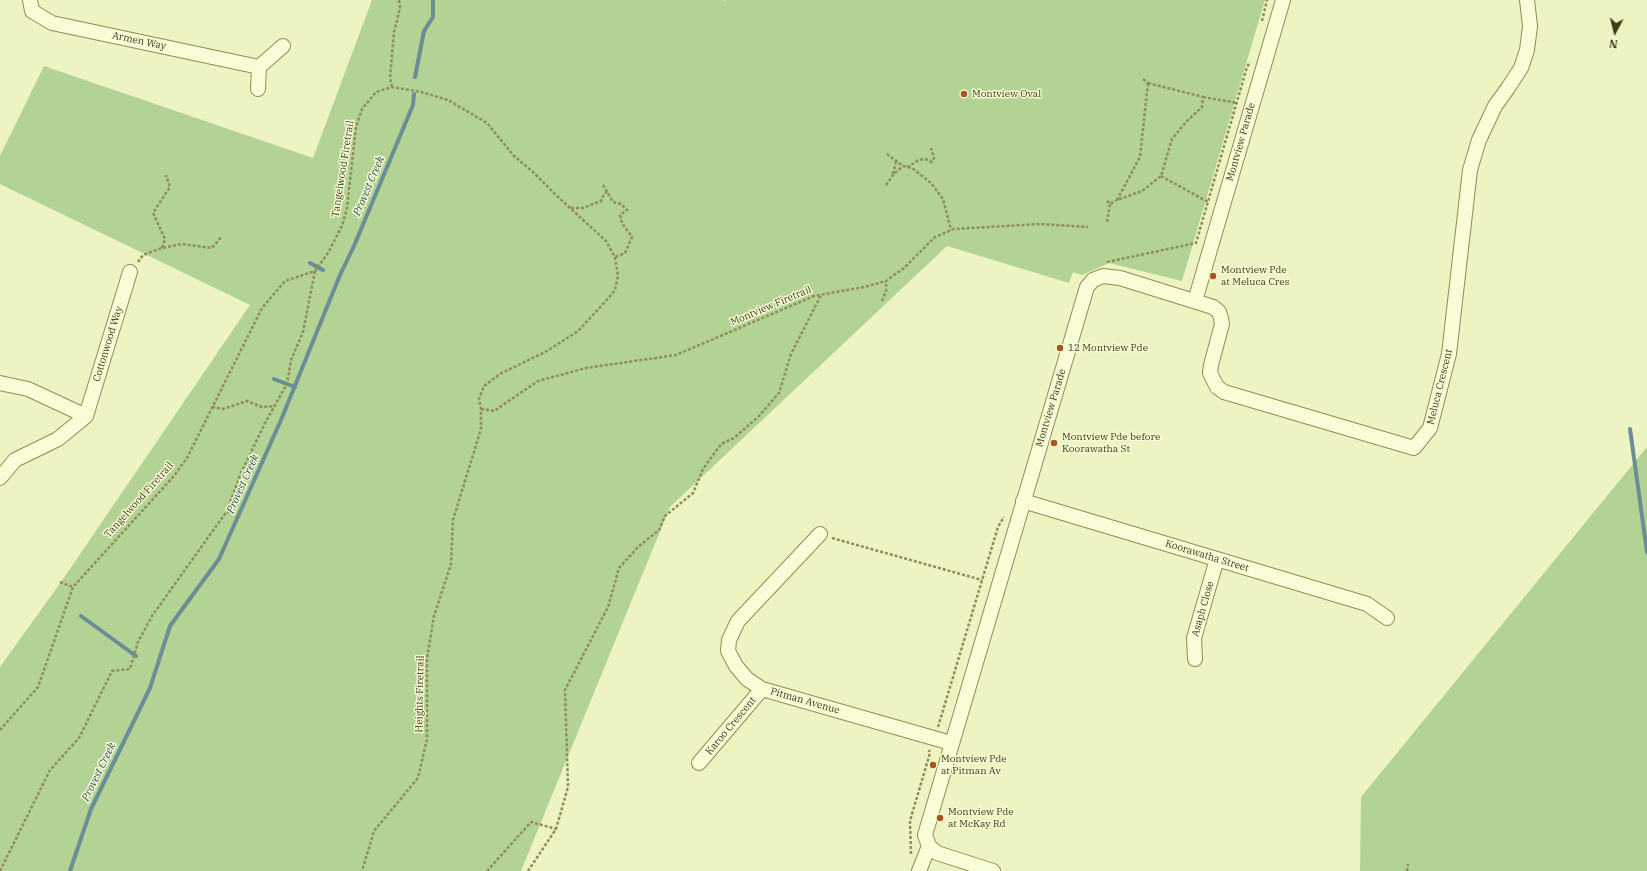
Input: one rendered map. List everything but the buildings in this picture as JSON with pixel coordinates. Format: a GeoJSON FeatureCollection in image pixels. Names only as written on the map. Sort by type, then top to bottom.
{"type":"FeatureCollection","features":[{"type":"Feature","properties":{"kind":"street","name":"Armen Way"},"geometry":{"type":"LineString","coordinates":[[30,0],[32,11],[52,23],[259,67]]}},
{"type":"Feature","properties":{"kind":"street","name":"Montview Parade"},"geometry":{"type":"LineString","coordinates":[[929,846],[925,835],[926,827],[1087,287],[1093,280],[1103,276],[1120,278],[1194,301],[1283,0]]}},
{"type":"Feature","properties":{"kind":"street","name":"Meluca Crescent"},"geometry":{"type":"LineString","coordinates":[[1194,301],[1213,307],[1219,312],[1221,318],[1222,324],[1210,373],[1217,387],[1224,392],[1414,448],[1430,428],[1449,354],[1470,170],[1479,140],[1495,106],[1521,68],[1527,50],[1530,26],[1527,0]]}},
{"type":"Feature","properties":{"kind":"street"},"geometry":{"type":"LineString","coordinates":[[258,89],[259,67],[283,46]]}},
{"type":"Feature","properties":{"kind":"street","name":"Cottonwood Way"},"geometry":{"type":"LineString","coordinates":[[86,416],[130,272]]}},
{"type":"Feature","properties":{"kind":"street"},"geometry":{"type":"LineString","coordinates":[[0,383],[28,390],[86,416],[58,439],[16,460],[0,478]]}},
{"type":"Feature","properties":{"kind":"street","name":"Koorawatha Street"},"geometry":{"type":"LineString","coordinates":[[1023,501],[1366,604],[1387,618]]}},
{"type":"Feature","properties":{"kind":"street","name":"Pitman Avenue"},"geometry":{"type":"LineString","coordinates":[[820,534],[738,620],[728,640],[728,651],[736,666],[747,679],[762,689],[952,743]]}},
{"type":"Feature","properties":{"kind":"street","name":"Asaph Close"},"geometry":{"type":"LineString","coordinates":[[1196,660],[1194,638],[1217,559]]}},
{"type":"Feature","properties":{"kind":"street","name":"Karoo Crescent"},"geometry":{"type":"LineString","coordinates":[[699,763],[762,689]]}},
{"type":"Feature","properties":{"kind":"street"},"geometry":{"type":"LineString","coordinates":[[920,868],[929,846],[937,853],[993,871]]}},
{"type":"Feature","properties":{"kind":"path"},"geometry":{"type":"LineString","coordinates":[[399,0],[400,8],[394,32],[390,78],[392,87],[421,92],[448,100],[487,123],[514,156],[606,241],[615,258],[618,276],[615,290],[605,302],[578,331],[547,351],[500,374],[484,386],[479,399],[481,409]]}},
{"type":"Feature","properties":{"kind":"path"},"geometry":{"type":"LineString","coordinates":[[1262,27],[1262,15],[1267,0]]}},
{"type":"Feature","properties":{"kind":"path"},"geometry":{"type":"LineString","coordinates":[[1101,264],[1196,243],[1247,67],[1254,57]]}},
{"type":"Feature","properties":{"kind":"path"},"geometry":{"type":"LineString","coordinates":[[1143,79],[1148,83],[1203,97],[1237,103]]}},
{"type":"Feature","properties":{"kind":"path"},"geometry":{"type":"LineString","coordinates":[[1117,200],[1140,157],[1148,83]]}},
{"type":"Feature","properties":{"kind":"path","name":"Tangelwood Firetrail"},"geometry":{"type":"LineString","coordinates":[[73,587],[173,477],[187,458],[262,308],[285,281],[315,271],[328,253],[342,226],[347,208],[356,127],[362,109],[376,92],[392,87]]}},
{"type":"Feature","properties":{"kind":"path"},"geometry":{"type":"LineString","coordinates":[[1110,204],[1142,191],[1161,176],[1172,139],[1186,122],[1202,107],[1203,97]]}},
{"type":"Feature","properties":{"kind":"path"},"geometry":{"type":"LineString","coordinates":[[907,167],[924,159],[932,162],[934,158],[931,148]]}},
{"type":"Feature","properties":{"kind":"path"},"geometry":{"type":"LineString","coordinates":[[887,154],[903,166],[912,168],[931,183],[943,198],[951,230]]}},
{"type":"Feature","properties":{"kind":"path"},"geometry":{"type":"LineString","coordinates":[[893,175],[896,161]]}},
{"type":"Feature","properties":{"kind":"path"},"geometry":{"type":"LineString","coordinates":[[886,186],[893,175],[903,166]]}},
{"type":"Feature","properties":{"kind":"path"},"geometry":{"type":"LineString","coordinates":[[162,248],[165,239],[153,213],[170,187],[166,174]]}},
{"type":"Feature","properties":{"kind":"path"},"geometry":{"type":"LineString","coordinates":[[1161,176],[1208,202]]}},
{"type":"Feature","properties":{"kind":"path"},"geometry":{"type":"LineString","coordinates":[[603,185],[613,202],[621,204],[626,210],[620,215],[622,223],[632,237],[625,253],[615,258]]}},
{"type":"Feature","properties":{"kind":"path"},"geometry":{"type":"LineString","coordinates":[[570,208],[583,208],[601,201],[607,191]]}},
{"type":"Feature","properties":{"kind":"path"},"geometry":{"type":"LineString","coordinates":[[1107,201],[1110,204]]}},
{"type":"Feature","properties":{"kind":"path"},"geometry":{"type":"LineString","coordinates":[[1107,222],[1110,204]]}},
{"type":"Feature","properties":{"kind":"path","name":"Montview Firetrail"},"geometry":{"type":"LineString","coordinates":[[481,409],[494,411],[538,380],[586,368],[676,355],[814,296],[864,287],[886,281],[904,268],[935,237],[954,228],[1040,224],[1088,227]]}},
{"type":"Feature","properties":{"kind":"path"},"geometry":{"type":"LineString","coordinates":[[130,272],[143,255],[162,248],[182,244],[212,248],[222,236]]}},
{"type":"Feature","properties":{"kind":"path"},"geometry":{"type":"LineString","coordinates":[[0,871],[50,770],[79,738],[112,671],[130,669],[138,642],[152,616],[227,512],[240,475],[287,384],[291,360],[303,332],[315,271]]}},
{"type":"Feature","properties":{"kind":"path"},"geometry":{"type":"LineString","coordinates":[[882,302],[886,291],[886,281]]}},
{"type":"Feature","properties":{"kind":"path"},"geometry":{"type":"LineString","coordinates":[[528,871],[556,829],[568,787],[565,690],[608,607],[619,568],[638,547],[659,530],[665,516],[693,493],[703,469],[721,444],[734,438],[758,417],[780,393],[791,354],[821,295]]}},
{"type":"Feature","properties":{"kind":"path"},"geometry":{"type":"LineString","coordinates":[[212,407],[223,409],[247,401],[262,407],[275,406]]}},
{"type":"Feature","properties":{"kind":"path","name":"Heights Firetrail"},"geometry":{"type":"LineString","coordinates":[[362,871],[374,831],[418,778],[427,739],[427,660],[434,616],[452,564],[452,520],[481,428],[481,409]]}},
{"type":"Feature","properties":{"kind":"path"},"geometry":{"type":"LineString","coordinates":[[227,512],[237,518]]}},
{"type":"Feature","properties":{"kind":"path"},"geometry":{"type":"LineString","coordinates":[[820,534],[982,580]]}},
{"type":"Feature","properties":{"kind":"path"},"geometry":{"type":"LineString","coordinates":[[0,730],[38,686],[73,587],[60,582]]}},
{"type":"Feature","properties":{"kind":"path"},"geometry":{"type":"LineString","coordinates":[[920,868],[911,854],[910,821],[930,753],[929,746]]}},
{"type":"Feature","properties":{"kind":"path"},"geometry":{"type":"LineString","coordinates":[[487,871],[531,822],[556,829]]}},
{"type":"Feature","properties":{"kind":"path"},"geometry":{"type":"LineString","coordinates":[[1407,871],[1408,864]]}},
{"type":"Feature","properties":{"kind":"green space"},"geometry":{"type":"Polygon","coordinates":[[[372,0],[724,0],[725,2],[725,0],[1265,0],[1182,281],[1109,263],[1082,275],[1073,272],[1069,283],[947,246],[670,507],[521,871],[0,871],[0,667],[61,582],[250,305],[0,184],[0,156],[44,66],[313,158],[372,0]]]}},
{"type":"Feature","properties":{"kind":"green space"},"geometry":{"type":"Polygon","coordinates":[[[1647,447],[1647,871],[1360,871],[1361,797],[1647,447]]]}},
{"type":"Feature","properties":{"kind":"waterway","name":"Provest Creek"},"geometry":{"type":"LineString","coordinates":[[415,77],[424,31],[433,17],[433,0]]}},
{"type":"Feature","properties":{"kind":"waterway","name":"Provest Creek"},"geometry":{"type":"LineString","coordinates":[[70,871],[91,809],[150,688],[170,626],[219,559],[281,420],[340,275],[354,246],[413,105],[414,94]]}},
{"type":"Feature","properties":{"kind":"waterway"},"geometry":{"type":"LineString","coordinates":[[310,263],[323,270]]}},
{"type":"Feature","properties":{"kind":"waterway"},"geometry":{"type":"LineString","coordinates":[[274,379],[295,387]]}},
{"type":"Feature","properties":{"kind":"waterway"},"geometry":{"type":"LineString","coordinates":[[1630,429],[1647,552]]}},
{"type":"Feature","properties":{"kind":"waterway"},"geometry":{"type":"LineString","coordinates":[[81,616],[136,656]]}},
{"type":"Feature","properties":{"kind":"place","name":"Montview Oval"},"geometry":{"type":"Point","coordinates":[964,94]}},
{"type":"Feature","properties":{"kind":"place","name":"Montview Pde at Meluca Cres"},"geometry":{"type":"Point","coordinates":[1213,276]}},
{"type":"Feature","properties":{"kind":"place","name":"12 Montview Pde"},"geometry":{"type":"Point","coordinates":[1060,348]}},
{"type":"Feature","properties":{"kind":"place","name":"Montview Pde before Koorawatha St"},"geometry":{"type":"Point","coordinates":[1054,443]}},
{"type":"Feature","properties":{"kind":"place","name":"Montview Pde at Pitman Av"},"geometry":{"type":"Point","coordinates":[933,765]}},
{"type":"Feature","properties":{"kind":"place","name":"Montview Pde at McKay Rd"},"geometry":{"type":"Point","coordinates":[940,818]}}]}
